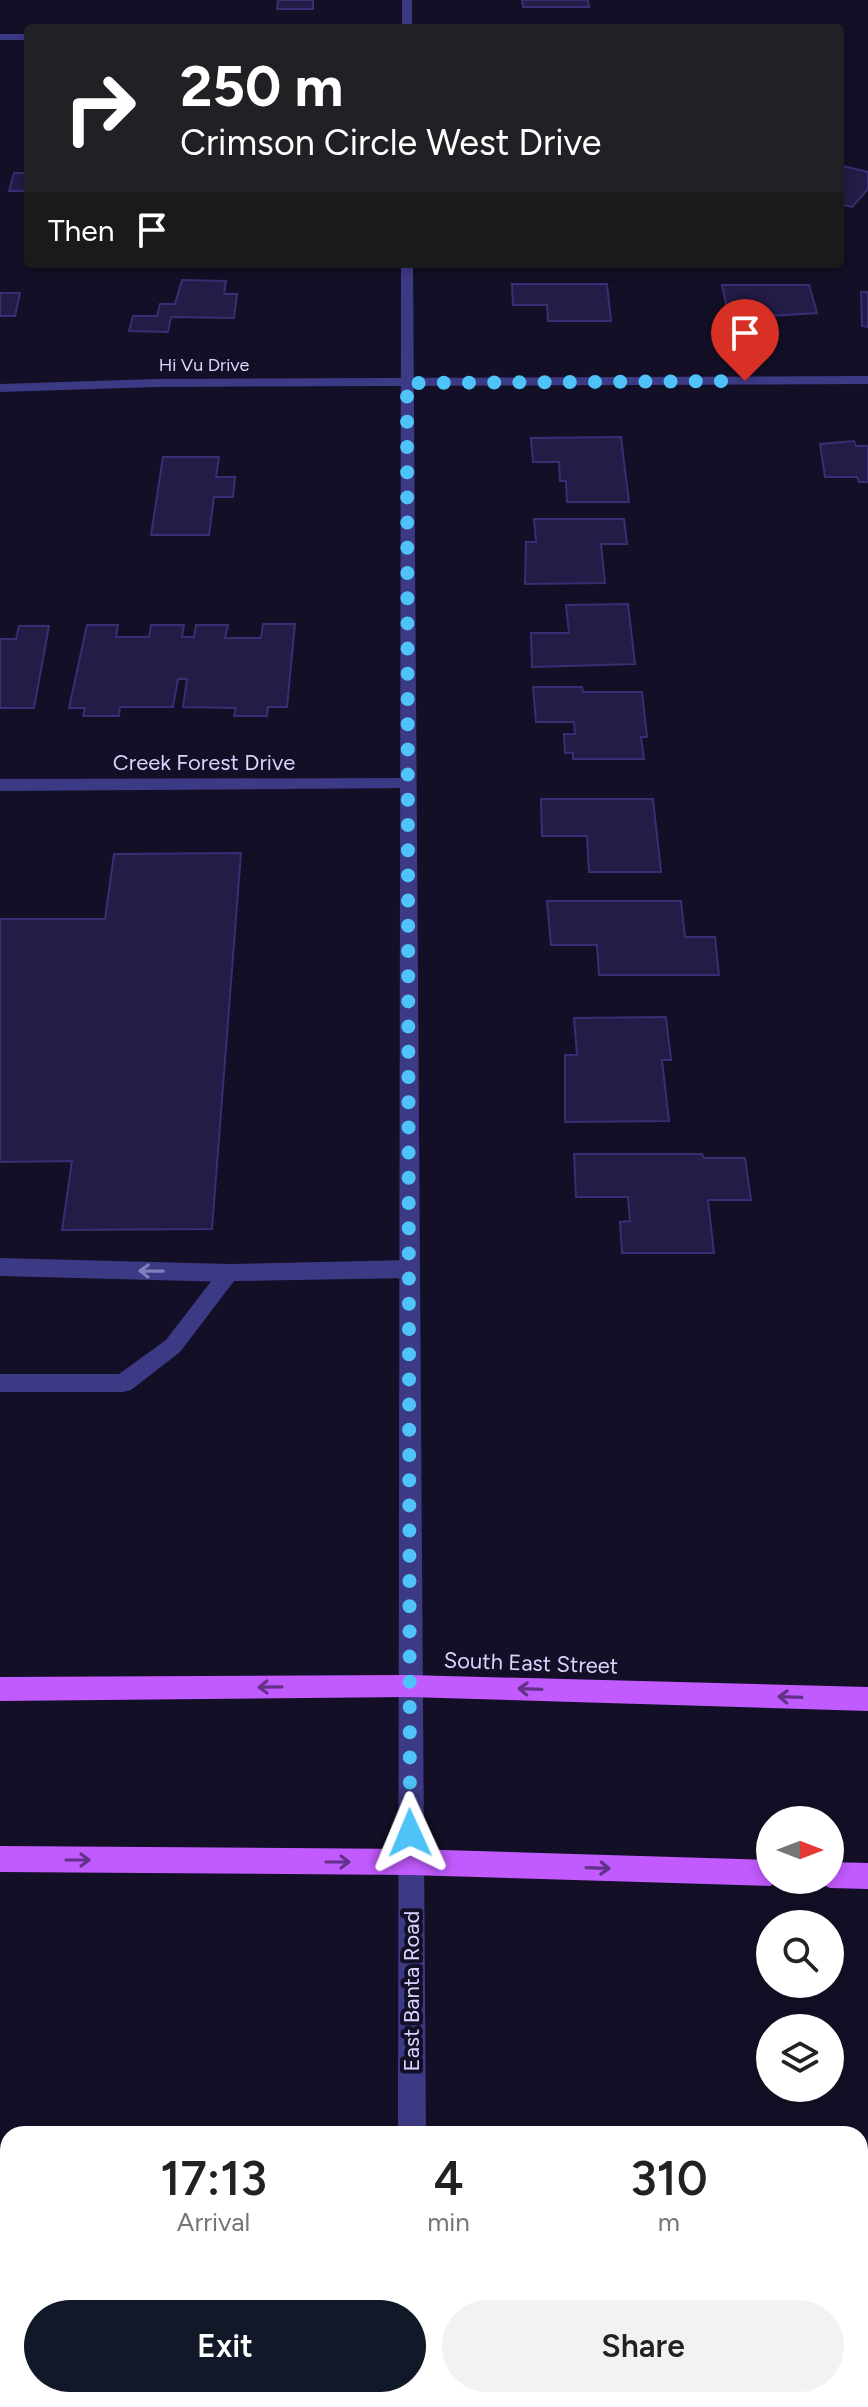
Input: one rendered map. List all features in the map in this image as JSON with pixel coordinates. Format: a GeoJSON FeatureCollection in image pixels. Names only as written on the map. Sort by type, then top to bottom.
{"type":"FeatureCollection","features":[{"type":"Feature","properties":{"kind":"main road","name":"South East Street"},"geometry":{"type":"LineString","coordinates":[[0,1689],[408,1686],[868,1699]]}},
{"type":"Feature","properties":{"kind":"main road"},"geometry":{"type":"LineString","coordinates":[[0,1859],[410,1862],[756,1873]]}},
{"type":"Feature","properties":{"kind":"main road"},"geometry":{"type":"LineString","coordinates":[[844,1875],[868,1876]]}},
{"type":"Feature","properties":{"kind":"street"},"geometry":{"type":"LineString","coordinates":[[407,0],[407,24]]}},
{"type":"Feature","properties":{"kind":"street"},"geometry":{"type":"LineString","coordinates":[[0,37],[24,37]]}},
{"type":"Feature","properties":{"kind":"street","name":"East Banta Road"},"geometry":{"type":"LineString","coordinates":[[407,268],[408,1686],[412,2126]]}},
{"type":"Feature","properties":{"kind":"street","name":"Hi Vu Drive"},"geometry":{"type":"LineString","coordinates":[[0,388],[157,383],[868,380]]}},
{"type":"Feature","properties":{"kind":"street","name":"Creek Forest Drive"},"geometry":{"type":"LineString","coordinates":[[0,785],[408,784]]}},
{"type":"Feature","properties":{"kind":"street"},"geometry":{"type":"LineString","coordinates":[[0,1267],[229,1273],[410,1269]]}},
{"type":"Feature","properties":{"kind":"street"},"geometry":{"type":"LineString","coordinates":[[0,1383],[123,1383],[173,1346],[229,1273]]}},
{"type":"Feature","properties":{"kind":"building"},"geometry":{"type":"Polygon","coordinates":[[[278,0],[313,0],[313,9],[277,9],[278,0]]]}},
{"type":"Feature","properties":{"kind":"building"},"geometry":{"type":"Polygon","coordinates":[[[522,0],[588,0],[589,7],[523,7],[522,0]]]}},
{"type":"Feature","properties":{"kind":"building"},"geometry":{"type":"Polygon","coordinates":[[[844,166],[868,172],[868,189],[852,207],[844,205],[844,166]]]}},
{"type":"Feature","properties":{"kind":"building"},"geometry":{"type":"Polygon","coordinates":[[[14,173],[24,173],[24,191],[9,191],[14,173]]]}},
{"type":"Feature","properties":{"kind":"building"},"geometry":{"type":"Polygon","coordinates":[[[182,280],[226,281],[224,294],[237,294],[234,318],[171,317],[168,332],[129,331],[133,316],[157,316],[160,304],[175,304],[182,280]]]}},
{"type":"Feature","properties":{"kind":"building"},"geometry":{"type":"Polygon","coordinates":[[[512,284],[607,284],[611,321],[548,321],[547,305],[513,305],[512,284]]]}},
{"type":"Feature","properties":{"kind":"building"},"geometry":{"type":"Polygon","coordinates":[[[722,285],[809,285],[817,313],[770,316],[772,324],[766,324],[768,331],[732,332],[722,285]]]}},
{"type":"Feature","properties":{"kind":"building"},"geometry":{"type":"Polygon","coordinates":[[[861,292],[868,292],[868,327],[862,326],[861,292]]]}},
{"type":"Feature","properties":{"kind":"building"},"geometry":{"type":"Polygon","coordinates":[[[0,293],[20,293],[15,316],[0,316],[0,293]]]}},
{"type":"Feature","properties":{"kind":"building"},"geometry":{"type":"Polygon","coordinates":[[[621,437],[629,502],[567,502],[566,481],[560,481],[559,462],[533,462],[531,438],[621,437]]]}},
{"type":"Feature","properties":{"kind":"building"},"geometry":{"type":"Polygon","coordinates":[[[854,441],[856,446],[868,446],[868,482],[859,482],[857,477],[825,477],[820,444],[854,441]]]}},
{"type":"Feature","properties":{"kind":"building"},"geometry":{"type":"Polygon","coordinates":[[[163,457],[219,457],[216,477],[235,477],[233,497],[214,497],[209,535],[151,535],[163,457]]]}},
{"type":"Feature","properties":{"kind":"building"},"geometry":{"type":"Polygon","coordinates":[[[534,519],[624,519],[627,544],[601,544],[605,583],[525,584],[526,542],[536,542],[534,519]]]}},
{"type":"Feature","properties":{"kind":"building"},"geometry":{"type":"Polygon","coordinates":[[[628,604],[635,664],[532,667],[531,633],[569,633],[566,605],[628,604]]]}},
{"type":"Feature","properties":{"kind":"building"},"geometry":{"type":"Polygon","coordinates":[[[263,624],[295,624],[287,707],[268,707],[267,716],[234,716],[236,708],[183,707],[187,679],[178,679],[173,707],[120,707],[119,716],[83,716],[85,708],[69,708],[87,625],[118,625],[116,637],[149,637],[151,625],[184,625],[182,637],[194,637],[196,625],[228,625],[225,638],[261,638],[263,624]]]}},
{"type":"Feature","properties":{"kind":"building"},"geometry":{"type":"Polygon","coordinates":[[[19,626],[49,626],[34,708],[0,708],[0,639],[16,639],[19,626]]]}},
{"type":"Feature","properties":{"kind":"building"},"geometry":{"type":"Polygon","coordinates":[[[533,687],[582,687],[583,692],[642,692],[647,737],[641,737],[644,759],[573,759],[573,753],[565,753],[564,734],[575,734],[574,722],[536,722],[533,687]]]}},
{"type":"Feature","properties":{"kind":"building"},"geometry":{"type":"Polygon","coordinates":[[[541,799],[653,799],[661,872],[589,872],[587,836],[542,836],[541,799]]]}},
{"type":"Feature","properties":{"kind":"building"},"geometry":{"type":"Polygon","coordinates":[[[241,853],[212,1229],[62,1230],[72,1161],[0,1162],[0,919],[105,919],[114,854],[241,853]]]}},
{"type":"Feature","properties":{"kind":"building"},"geometry":{"type":"Polygon","coordinates":[[[547,901],[681,901],[685,937],[715,937],[719,975],[599,975],[597,945],[551,945],[547,901]]]}},
{"type":"Feature","properties":{"kind":"building"},"geometry":{"type":"Polygon","coordinates":[[[666,1017],[671,1060],[662,1060],[669,1121],[565,1122],[565,1055],[577,1055],[574,1018],[666,1017]]]}},
{"type":"Feature","properties":{"kind":"building"},"geometry":{"type":"Polygon","coordinates":[[[574,1154],[702,1154],[704,1158],[745,1158],[751,1200],[708,1200],[714,1253],[622,1253],[620,1222],[630,1221],[628,1197],[576,1197],[574,1154]]]}},
{"type":"Feature","properties":{"kind":"route"},"geometry":{"type":"LineString","coordinates":[[410,1833],[407,383],[745,381]]}}]}
